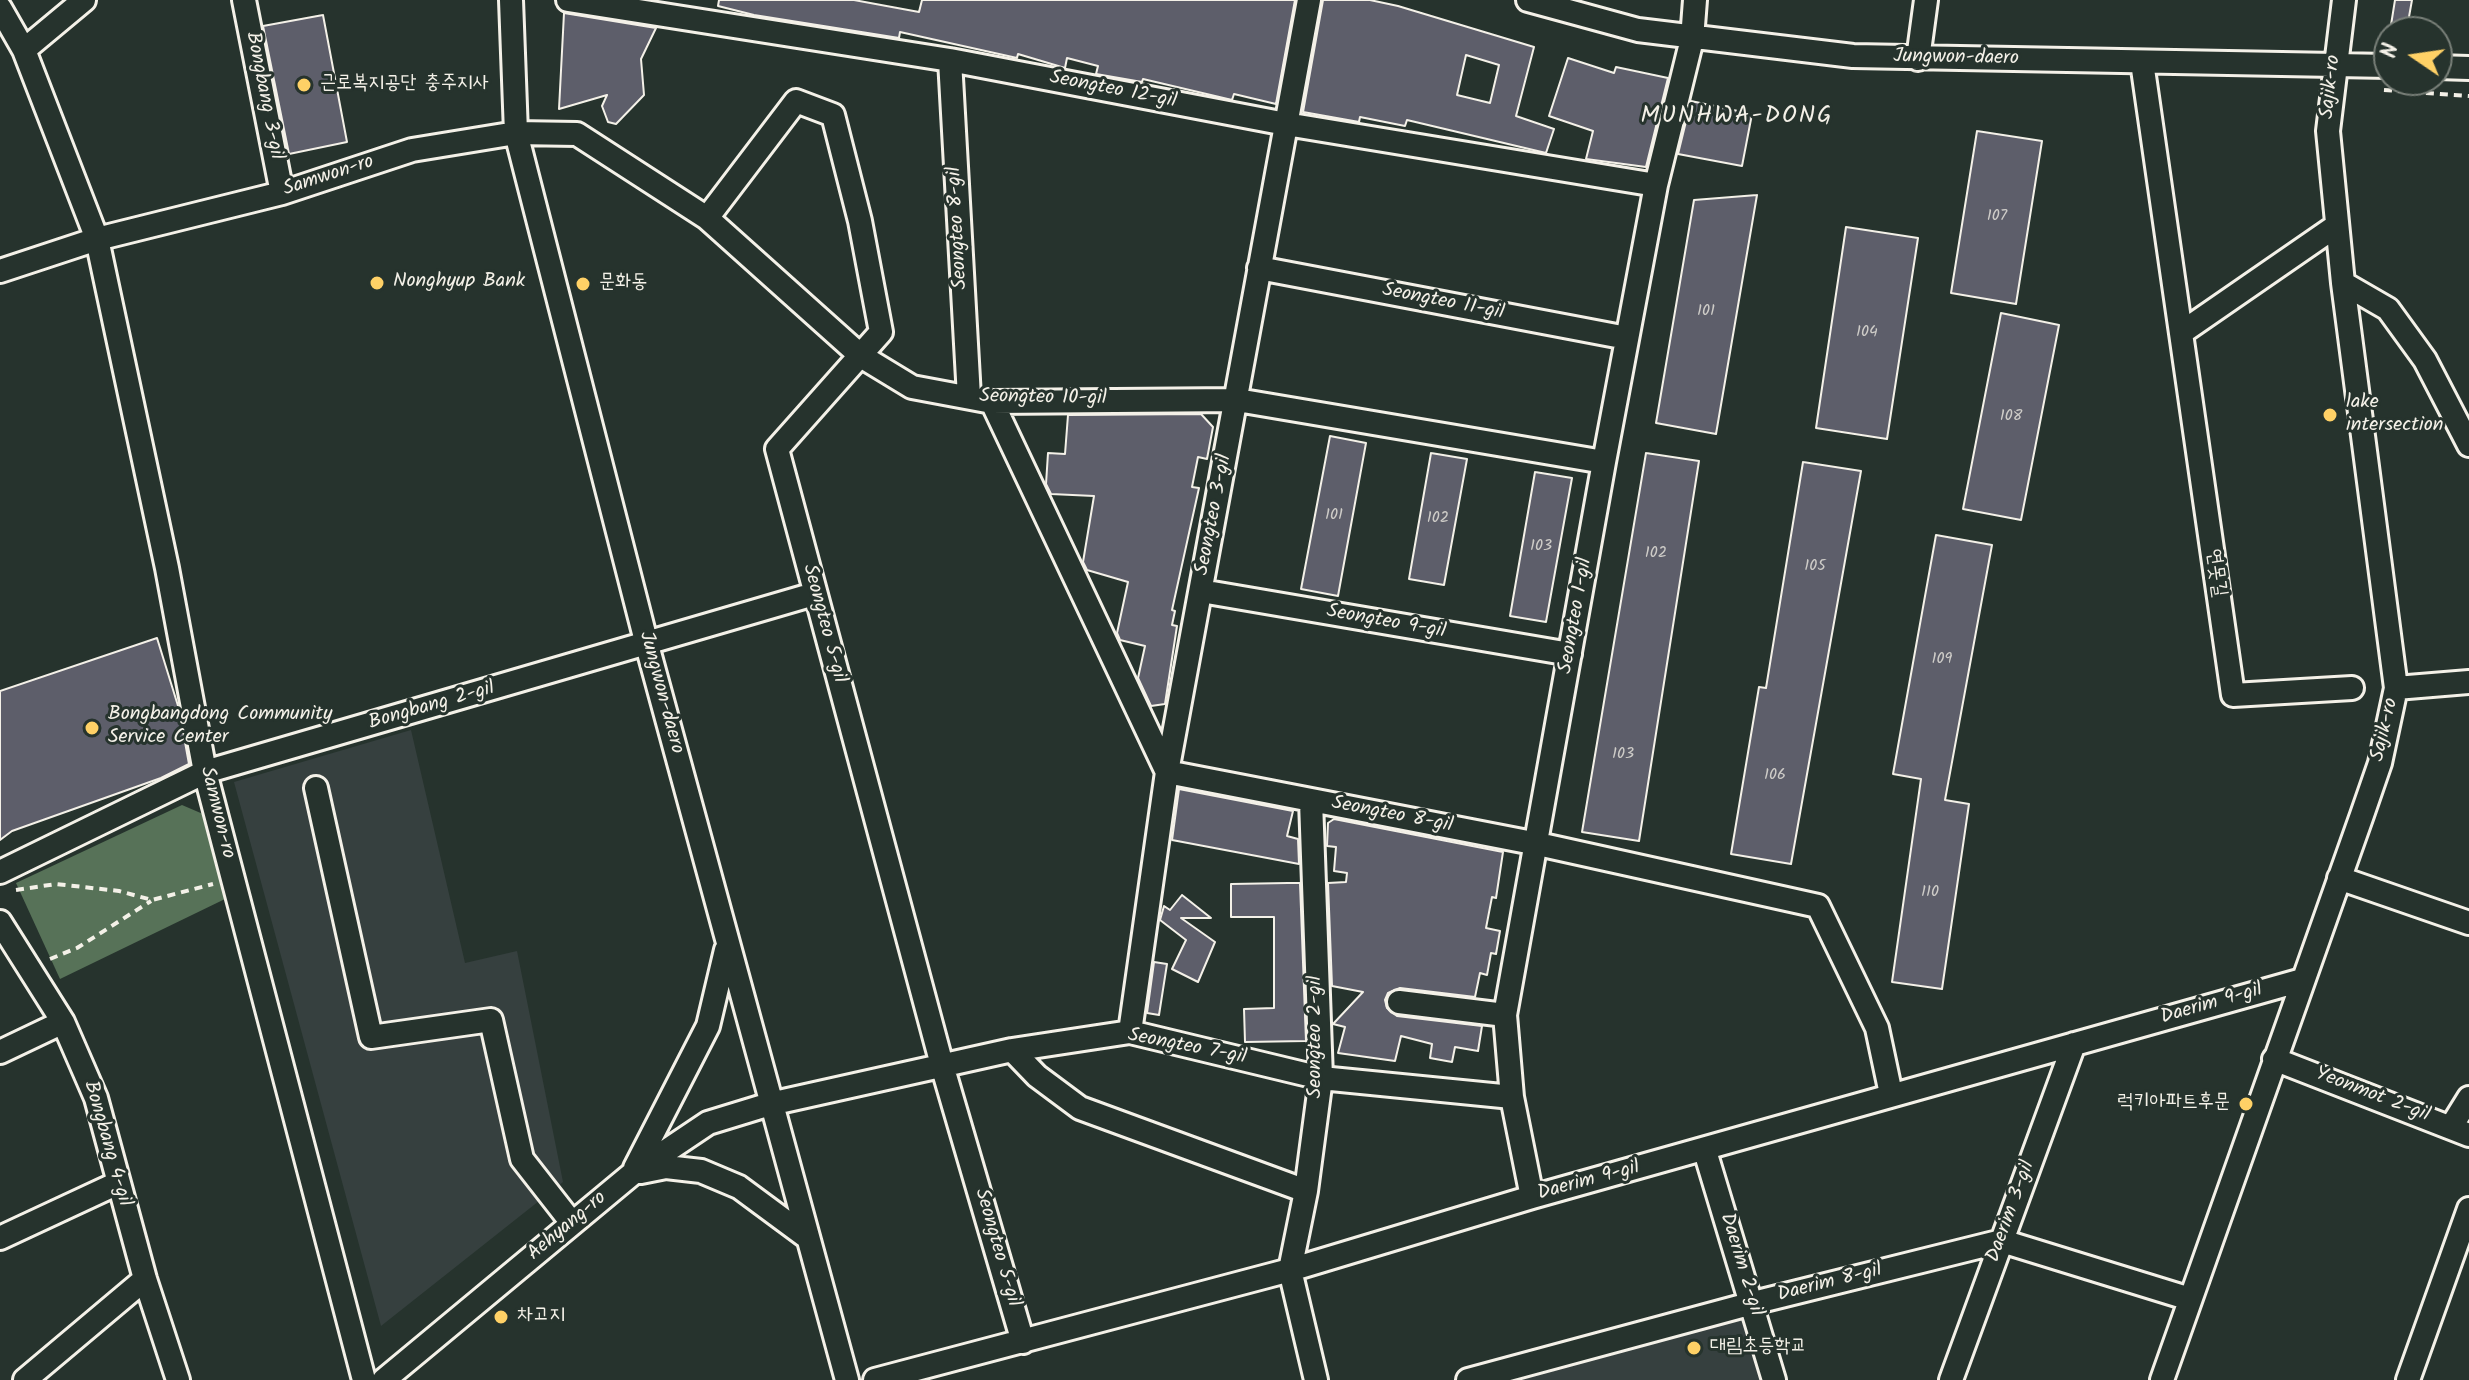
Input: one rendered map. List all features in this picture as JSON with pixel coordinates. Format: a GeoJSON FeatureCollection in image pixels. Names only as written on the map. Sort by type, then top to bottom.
{"type":"FeatureCollection","features":[{"type":"Feature","properties":{"kind":"street"},"geometry":{"type":"LineString","coordinates":[[24,50],[84,0]]}},
{"type":"Feature","properties":{"kind":"street","name":"Bongbang 3-gil"},"geometry":{"type":"LineString","coordinates":[[244,0],[282,193]]}},
{"type":"Feature","properties":{"kind":"street","name":"Jungwon-daero"},"geometry":{"type":"LineString","coordinates":[[511,0],[516,133],[647,645],[847,1380]]}},
{"type":"Feature","properties":{"kind":"street","name":"Seongteo 12-gil"},"geometry":{"type":"LineString","coordinates":[[568,0],[950,60],[1286,124],[1656,185]]}},
{"type":"Feature","properties":{"kind":"street","name":"Seongteo 3-gil"},"geometry":{"type":"LineString","coordinates":[[1130,1032],[1167,772],[1309,0]]}},
{"type":"Feature","properties":{"kind":"street","name":"Jungwon-daero"},"geometry":{"type":"LineString","coordinates":[[1528,0],[1638,30],[1692,39],[1918,59],[2373,66]]}},
{"type":"Feature","properties":{"kind":"street","name":"Seongteo 1-gil"},"geometry":{"type":"LineString","coordinates":[[1532,1197],[1512,1097],[1505,1015],[1627,338],[1656,185],[1692,39],[1695,0]]}},
{"type":"Feature","properties":{"kind":"street"},"geometry":{"type":"LineString","coordinates":[[1918,59],[1926,0]]}},
{"type":"Feature","properties":{"kind":"street","name":"Sajik-ro"},"geometry":{"type":"LineString","coordinates":[[2162,1380],[2380,763],[2396,688],[2336,226],[2328,131],[2333,67],[2344,0]]}},
{"type":"Feature","properties":{"kind":"street","name":"Samwon-ro"},"geometry":{"type":"LineString","coordinates":[[0,8],[24,50],[97,239],[167,568],[205,772],[364,1380]]}},
{"type":"Feature","properties":{"kind":"street","name":"Seongteo 8-gil"},"geometry":{"type":"LineString","coordinates":[[950,60],[969,397]]}},
{"type":"Feature","properties":{"kind":"street","name":"연못길"},"geometry":{"type":"LineString","coordinates":[[2142,62],[2233,695],[2352,688]]}},
{"type":"Feature","properties":{"kind":"street","name":"Seongteo 5-gil"},"geometry":{"type":"LineString","coordinates":[[707,218],[796,101],[833,115],[860,221],[881,332],[777,449],[942,1065],[1023,1342]]}},
{"type":"Feature","properties":{"kind":"street","name":"Samwon-ro"},"geometry":{"type":"LineString","coordinates":[[0,271],[97,239],[282,193],[412,150],[516,133]]}},
{"type":"Feature","properties":{"kind":"street","name":"Seongteo 10-gil"},"geometry":{"type":"LineString","coordinates":[[516,133],[577,134],[707,218],[861,356],[912,387],[992,402],[1237,400],[1604,462]]}},
{"type":"Feature","properties":{"kind":"street"},"geometry":{"type":"LineString","coordinates":[[2181,333],[2336,226]]}},
{"type":"Feature","properties":{"kind":"street","name":"Seongteo 11-gil"},"geometry":{"type":"LineString","coordinates":[[1259,268],[1627,338]]}},
{"type":"Feature","properties":{"kind":"street"},"geometry":{"type":"LineString","coordinates":[[2343,283],[2388,309],[2425,360],[2469,445]]}},
{"type":"Feature","properties":{"kind":"street"},"geometry":{"type":"LineString","coordinates":[[992,402],[1167,772]]}},
{"type":"Feature","properties":{"kind":"street","name":"Seongteo 9-gil"},"geometry":{"type":"LineString","coordinates":[[1201,591],[1570,654]]}},
{"type":"Feature","properties":{"kind":"street","name":"Bongbang 2-gil"},"geometry":{"type":"LineString","coordinates":[[0,872],[205,772],[814,594]]}},
{"type":"Feature","properties":{"kind":"street"},"geometry":{"type":"LineString","coordinates":[[2396,688],[2469,682]]}},
{"type":"Feature","properties":{"kind":"street","name":"Seongteo 8-gil"},"geometry":{"type":"LineString","coordinates":[[1167,772],[1538,844],[1818,906],[1877,1028],[1891,1094]]}},
{"type":"Feature","properties":{"kind":"street"},"geometry":{"type":"LineString","coordinates":[[316,788],[371,1037],[491,1020],[522,1159],[572,1223]]}},
{"type":"Feature","properties":{"kind":"street","name":"Seongteo 2-gil"},"geometry":{"type":"LineString","coordinates":[[1290,1270],[1306,1191],[1321,1078],[1311,801]]}},
{"type":"Feature","properties":{"kind":"street"},"geometry":{"type":"LineString","coordinates":[[2339,878],[2469,923]]}},
{"type":"Feature","properties":{"kind":"street","name":"Bongbang 4-gil"},"geometry":{"type":"LineString","coordinates":[[0,922],[63,1022],[96,1098],[145,1279],[178,1380]]}},
{"type":"Feature","properties":{"kind":"street"},"geometry":{"type":"LineString","coordinates":[[632,1174],[708,1026],[727,945]]}},
{"type":"Feature","properties":{"kind":"street","name":"Daerim 9-gil"},"geometry":{"type":"LineString","coordinates":[[875,1380],[1290,1270],[1532,1197],[1705,1151],[1891,1094],[2302,980]]}},
{"type":"Feature","properties":{"kind":"street"},"geometry":{"type":"LineString","coordinates":[[1399,1002],[1505,1015]]}},
{"type":"Feature","properties":{"kind":"street"},"geometry":{"type":"LineString","coordinates":[[0,1052],[63,1022]]}},
{"type":"Feature","properties":{"kind":"street","name":"Seongteo 7-gil"},"geometry":{"type":"LineString","coordinates":[[770,1104],[1012,1050],[1130,1032],[1321,1078],[1512,1097]]}},
{"type":"Feature","properties":{"kind":"street","name":"Daerim 3-gil"},"geometry":{"type":"LineString","coordinates":[[1951,1380],[2074,1044]]}},
{"type":"Feature","properties":{"kind":"street"},"geometry":{"type":"LineString","coordinates":[[1012,1050],[1037,1076],[1080,1108],[1306,1191]]}},
{"type":"Feature","properties":{"kind":"street","name":"Yeonmot 2-gil"},"geometry":{"type":"LineString","coordinates":[[2274,1059],[2460,1131]]}},
{"type":"Feature","properties":{"kind":"street"},"geometry":{"type":"LineString","coordinates":[[2460,1131],[2469,1098]]}},
{"type":"Feature","properties":{"kind":"street","name":"Aehyang-ro"},"geometry":{"type":"LineString","coordinates":[[384,1380],[632,1174],[708,1123],[770,1104]]}},
{"type":"Feature","properties":{"kind":"street","name":"Daerim 2-gil"},"geometry":{"type":"LineString","coordinates":[[1705,1151],[1774,1380]]}},
{"type":"Feature","properties":{"kind":"street"},"geometry":{"type":"LineString","coordinates":[[632,1174],[666,1167],[701,1171],[739,1187],[808,1238]]}},
{"type":"Feature","properties":{"kind":"street"},"geometry":{"type":"LineString","coordinates":[[0,1238],[118,1183]]}},
{"type":"Feature","properties":{"kind":"street"},"geometry":{"type":"LineString","coordinates":[[2408,1380],[2469,1209]]}},
{"type":"Feature","properties":{"kind":"street"},"geometry":{"type":"LineString","coordinates":[[2002,1241],[2190,1299]]}},
{"type":"Feature","properties":{"kind":"street","name":"Daerim 8-gil"},"geometry":{"type":"LineString","coordinates":[[1468,1380],[1753,1303],[2002,1241]]}},
{"type":"Feature","properties":{"kind":"street"},"geometry":{"type":"LineString","coordinates":[[1290,1270],[1316,1380]]}},
{"type":"Feature","properties":{"kind":"street"},"geometry":{"type":"LineString","coordinates":[[25,1380],[145,1279]]}},
{"type":"Feature","properties":{"kind":"path"},"geometry":{"type":"LineString","coordinates":[[50,959],[77,948],[152,900],[218,883]]}},
{"type":"Feature","properties":{"kind":"path"},"geometry":{"type":"LineString","coordinates":[[16,890],[56,884],[119,891],[152,900]]}},
{"type":"Feature","properties":{"kind":"shaded area"},"geometry":{"type":"Polygon","coordinates":[[[411,730],[465,963],[517,951],[563,1182],[381,1326],[234,782],[411,730]]]}},
{"type":"Feature","properties":{"kind":"shaded area","name":"대림초등학교"},"geometry":{"type":"Polygon","coordinates":[[[1749,1316],[1766,1380],[1513,1380],[1749,1316]]]}},
{"type":"Feature","properties":{"kind":"green space"},"geometry":{"type":"Polygon","coordinates":[[[182,805],[203,814],[225,899],[60,979],[16,883],[182,805]]]}},
{"type":"Feature","properties":{"kind":"building"},"geometry":{"type":"Polygon","coordinates":[[[719,0],[854,0],[919,12],[922,0],[1295,0],[1276,104],[1234,94],[1232,100],[1143,79],[1142,82],[1096,74],[1098,66],[1067,58],[1065,68],[1018,54],[1017,58],[900,32],[899,38],[754,15],[718,6],[719,0]]]}},
{"type":"Feature","properties":{"kind":"building"},"geometry":{"type":"Polygon","coordinates":[[[1323,0],[1370,0],[1534,47],[1516,116],[1554,129],[1546,153],[1407,120],[1405,126],[1360,117],[1359,122],[1303,112],[1323,0]],[[1466,55],[1457,95],[1490,103],[1499,65],[1466,55]]]}},
{"type":"Feature","properties":{"kind":"building"},"geometry":{"type":"Polygon","coordinates":[[[2395,0],[2412,0],[2409,16],[2392,16],[2395,0]]]}},
{"type":"Feature","properties":{"kind":"building"},"geometry":{"type":"Polygon","coordinates":[[[564,13],[656,28],[641,59],[644,95],[616,124],[608,122],[602,106],[607,95],[559,109],[564,13]]]}},
{"type":"Feature","properties":{"kind":"building","name":"근로복지공단 충주지사"},"geometry":{"type":"Polygon","coordinates":[[[323,15],[347,142],[289,154],[263,26],[323,15]]]}},
{"type":"Feature","properties":{"kind":"building"},"geometry":{"type":"Polygon","coordinates":[[[1568,58],[1614,73],[1616,67],[1668,78],[1646,167],[1586,159],[1593,131],[1549,116],[1568,58]]]}},
{"type":"Feature","properties":{"kind":"building"},"geometry":{"type":"Polygon","coordinates":[[[1691,101],[1752,114],[1742,166],[1678,154],[1691,101]]]}},
{"type":"Feature","properties":{"kind":"building"},"geometry":{"type":"Polygon","coordinates":[[[1977,131],[2042,141],[2016,304],[1951,293],[1977,131]]]}},
{"type":"Feature","properties":{"kind":"building"},"geometry":{"type":"Polygon","coordinates":[[[1757,195],[1716,434],[1656,423],[1694,200],[1757,195]]]}},
{"type":"Feature","properties":{"kind":"building"},"geometry":{"type":"Polygon","coordinates":[[[1846,227],[1918,238],[1887,439],[1816,428],[1846,227]]]}},
{"type":"Feature","properties":{"kind":"building"},"geometry":{"type":"Polygon","coordinates":[[[2001,313],[2059,325],[2021,520],[1963,509],[2001,313]]]}},
{"type":"Feature","properties":{"kind":"building"},"geometry":{"type":"Polygon","coordinates":[[[1201,414],[1213,427],[1207,459],[1198,457],[1192,487],[1199,488],[1172,610],[1175,611],[1172,625],[1177,626],[1165,704],[1151,706],[1138,678],[1145,646],[1120,640],[1117,633],[1128,582],[1087,570],[1083,562],[1094,496],[1051,494],[1046,484],[1048,453],[1065,454],[1068,415],[1201,414]]]}},
{"type":"Feature","properties":{"kind":"building"},"geometry":{"type":"Polygon","coordinates":[[[1330,436],[1366,443],[1338,596],[1301,589],[1330,436]]]}},
{"type":"Feature","properties":{"kind":"building"},"geometry":{"type":"Polygon","coordinates":[[[1431,453],[1467,459],[1444,585],[1409,579],[1431,453]]]}},
{"type":"Feature","properties":{"kind":"building"},"geometry":{"type":"Polygon","coordinates":[[[1646,453],[1699,461],[1639,841],[1582,832],[1646,453]]]}},
{"type":"Feature","properties":{"kind":"building"},"geometry":{"type":"Polygon","coordinates":[[[1803,462],[1861,471],[1791,864],[1731,854],[1759,687],[1766,688],[1803,462]]]}},
{"type":"Feature","properties":{"kind":"building"},"geometry":{"type":"Polygon","coordinates":[[[1535,472],[1572,478],[1546,622],[1510,616],[1535,472]]]}},
{"type":"Feature","properties":{"kind":"building"},"geometry":{"type":"Polygon","coordinates":[[[1936,535],[1992,545],[1945,800],[1969,804],[1942,989],[1892,982],[1921,779],[1893,774],[1936,535]]]}},
{"type":"Feature","properties":{"kind":"building","name":"Bongbangdong Community Service Center"},"geometry":{"type":"Polygon","coordinates":[[[157,638],[179,709],[189,764],[161,778],[12,831],[0,840],[0,691],[157,638]]]}},
{"type":"Feature","properties":{"kind":"building"},"geometry":{"type":"Polygon","coordinates":[[[1179,789],[1293,811],[1287,836],[1298,839],[1299,864],[1172,840],[1179,789]]]}},
{"type":"Feature","properties":{"kind":"building"},"geometry":{"type":"Polygon","coordinates":[[[1334,819],[1503,852],[1496,898],[1492,897],[1486,928],[1500,931],[1496,954],[1491,953],[1487,975],[1480,973],[1475,997],[1400,988],[1388,993],[1385,1000],[1387,1008],[1397,1016],[1482,1026],[1478,1051],[1455,1047],[1452,1062],[1430,1058],[1432,1044],[1401,1036],[1395,1061],[1338,1053],[1345,1027],[1333,1024],[1363,992],[1332,986],[1328,883],[1346,882],[1347,873],[1334,871],[1336,847],[1327,846],[1328,823],[1334,819]]]}},
{"type":"Feature","properties":{"kind":"building"},"geometry":{"type":"Polygon","coordinates":[[[1300,883],[1306,1041],[1245,1042],[1244,1009],[1274,1008],[1274,917],[1231,917],[1231,884],[1300,883]]]}},
{"type":"Feature","properties":{"kind":"building"},"geometry":{"type":"Polygon","coordinates":[[[1182,895],[1211,918],[1181,918],[1215,942],[1198,982],[1172,969],[1186,940],[1160,920],[1164,906],[1170,910],[1182,895]]]}},
{"type":"Feature","properties":{"kind":"building"},"geometry":{"type":"Polygon","coordinates":[[[1154,962],[1167,964],[1159,1015],[1147,1013],[1154,962]]]}},
{"type":"Feature","properties":{"kind":"place","name":"근로복지공단 충주지사"},"geometry":{"type":"Point","coordinates":[304,85]}},
{"type":"Feature","properties":{"kind":"place","name":"Nonghyup Bank"},"geometry":{"type":"Point","coordinates":[377,283]}},
{"type":"Feature","properties":{"kind":"place","name":"문화동"},"geometry":{"type":"Point","coordinates":[583,284]}},
{"type":"Feature","properties":{"kind":"place","name":"lake intersection"},"geometry":{"type":"Point","coordinates":[2330,415]}},
{"type":"Feature","properties":{"kind":"place","name":"Bongbangdong Community Service Center"},"geometry":{"type":"Point","coordinates":[92,728]}},
{"type":"Feature","properties":{"kind":"place","name":"럭키아파트후문"},"geometry":{"type":"Point","coordinates":[2246,1104]}},
{"type":"Feature","properties":{"kind":"place","name":"차고지"},"geometry":{"type":"Point","coordinates":[501,1317]}},
{"type":"Feature","properties":{"kind":"place","name":"대림초등학교"},"geometry":{"type":"Point","coordinates":[1694,1348]}},
{"type":"Feature","properties":{"kind":"district","name":"MUNHWA-DONG"},"geometry":{"type":"Point","coordinates":[1737,118]}}]}
